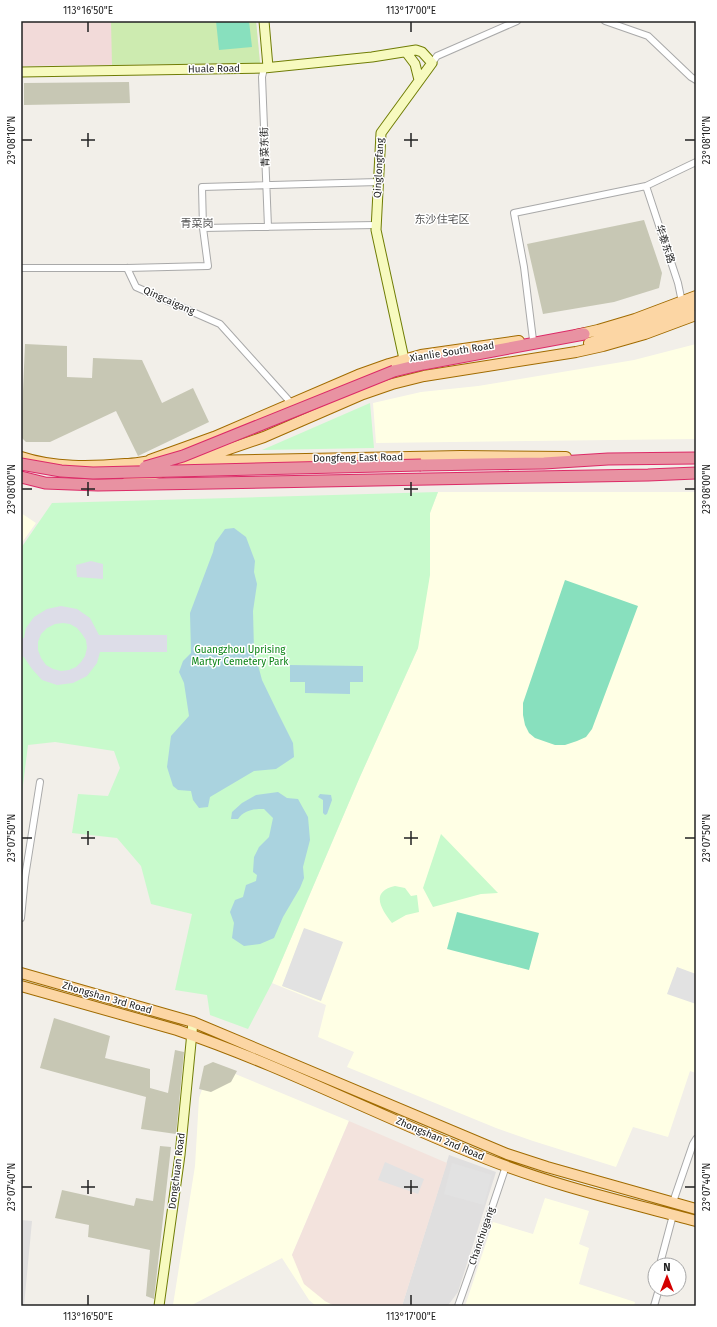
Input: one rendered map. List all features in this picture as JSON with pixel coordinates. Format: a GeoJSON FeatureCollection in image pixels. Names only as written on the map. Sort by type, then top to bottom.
{"type":"FeatureCollection","features":[{"type":"Feature","properties":{"kind":"highway"},"geometry":{"type":"LineString","coordinates":[[128,472],[183,456],[394,371],[423,364],[584,334]]}},
{"type":"Feature","properties":{"kind":"highway","name":"Dongfeng East Road"},"geometry":{"type":"LineString","coordinates":[[608,459],[696,458]]}},
{"type":"Feature","properties":{"kind":"highway"},"geometry":{"type":"LineString","coordinates":[[21,464],[61,471],[93,473],[544,463],[608,459]]}},
{"type":"Feature","properties":{"kind":"highway"},"geometry":{"type":"LineString","coordinates":[[21,477],[45,483],[198,484],[696,474]]}},
{"type":"Feature","properties":{"kind":"highway"},"geometry":{"type":"LineString","coordinates":[[21,485],[44,490],[67,491],[198,484]]}},
{"type":"Feature","properties":{"kind":"main road","name":"Xianlie South Road"},"geometry":{"type":"LineString","coordinates":[[148,461],[192,446],[358,375],[404,359],[441,352],[584,334],[636,319],[696,296]]}},
{"type":"Feature","properties":{"kind":"main road","name":"Xianlie South Road"},"geometry":{"type":"LineString","coordinates":[[543,358],[631,330],[696,304]]}},
{"type":"Feature","properties":{"kind":"main road","name":"Xianlie South Road"},"geometry":{"type":"LineString","coordinates":[[115,484],[135,480],[194,462],[272,434],[363,394],[392,384],[424,376],[543,358],[625,341],[696,315]]}},
{"type":"Feature","properties":{"kind":"main road"},"geometry":{"type":"LineString","coordinates":[[263,416],[260,422],[264,431],[272,434]]}},
{"type":"Feature","properties":{"kind":"main road","name":"Dongfeng East Road"},"geometry":{"type":"LineString","coordinates":[[21,457],[70,465],[118,465],[148,461],[194,462],[461,456],[520,456],[608,459]]}},
{"type":"Feature","properties":{"kind":"main road","name":"Zhongshan 3rd Road"},"geometry":{"type":"LineString","coordinates":[[21,973],[193,1022]]}},
{"type":"Feature","properties":{"kind":"main road","name":"Zhongshan 3rd Road"},"geometry":{"type":"LineString","coordinates":[[21,986],[191,1035]]}},
{"type":"Feature","properties":{"kind":"main road","name":"Zhongshan 2nd Road"},"geometry":{"type":"LineString","coordinates":[[193,1022],[482,1144],[528,1161],[696,1209]]}},
{"type":"Feature","properties":{"kind":"main road","name":"Zhongshan 2nd Road"},"geometry":{"type":"LineString","coordinates":[[191,1035],[258,1061],[506,1166],[696,1221]]}},
{"type":"Feature","properties":{"kind":"street"},"geometry":{"type":"LineString","coordinates":[[264,21],[266,68]]}},
{"type":"Feature","properties":{"kind":"street","name":"Qinglongfang"},"geometry":{"type":"LineString","coordinates":[[404,359],[376,230],[381,133],[438,56],[517,21]]}},
{"type":"Feature","properties":{"kind":"street"},"geometry":{"type":"LineString","coordinates":[[605,21],[648,36],[696,80]]}},
{"type":"Feature","properties":{"kind":"street","name":"Huale Road"},"geometry":{"type":"LineString","coordinates":[[21,72],[266,68],[416,50],[422,52],[432,63]]}},
{"type":"Feature","properties":{"kind":"street"},"geometry":{"type":"LineString","coordinates":[[406,52],[415,64],[419,80]]}},
{"type":"Feature","properties":{"kind":"street","name":"青菜东街"},"geometry":{"type":"LineString","coordinates":[[266,68],[262,77],[268,227]]}},
{"type":"Feature","properties":{"kind":"street"},"geometry":{"type":"LineString","coordinates":[[532,340],[524,267],[514,213],[646,186],[696,162]]}},
{"type":"Feature","properties":{"kind":"street"},"geometry":{"type":"LineString","coordinates":[[21,268],[208,266],[203,228],[202,187],[378,182]]}},
{"type":"Feature","properties":{"kind":"street","name":"华泰东路"},"geometry":{"type":"LineString","coordinates":[[646,186],[678,283],[682,302]]}},
{"type":"Feature","properties":{"kind":"street"},"geometry":{"type":"LineString","coordinates":[[203,228],[376,225]]}},
{"type":"Feature","properties":{"kind":"street","name":"Qingcaigang"},"geometry":{"type":"LineString","coordinates":[[127,268],[136,287],[220,324],[292,404]]}},
{"type":"Feature","properties":{"kind":"street"},"geometry":{"type":"LineString","coordinates":[[21,918],[25,877],[40,782]]}},
{"type":"Feature","properties":{"kind":"street","name":"Dongchuan Road"},"geometry":{"type":"LineString","coordinates":[[159,1306],[180,1155],[193,1022]]}},
{"type":"Feature","properties":{"kind":"street"},"geometry":{"type":"LineString","coordinates":[[673,1202],[693,1144],[696,1140]]}},
{"type":"Feature","properties":{"kind":"street"},"geometry":{"type":"LineString","coordinates":[[478,1155],[482,1144]]}},
{"type":"Feature","properties":{"kind":"street","name":"Chanchugang"},"geometry":{"type":"LineString","coordinates":[[458,1306],[506,1166]]}},
{"type":"Feature","properties":{"kind":"street"},"geometry":{"type":"LineString","coordinates":[[662,1257],[673,1215]]}},
{"type":"Feature","properties":{"kind":"shaded area"},"geometry":{"type":"Polygon","coordinates":[[[22,21],[256,21],[260,63],[22,66],[22,21]]]}},
{"type":"Feature","properties":{"kind":"shaded area"},"geometry":{"type":"Polygon","coordinates":[[[129,82],[130,103],[24,105],[24,83],[129,82]]]}},
{"type":"Feature","properties":{"kind":"shaded area"},"geometry":{"type":"Polygon","coordinates":[[[644,220],[662,273],[659,288],[614,302],[543,314],[527,244],[644,220]]]}},
{"type":"Feature","properties":{"kind":"shaded area"},"geometry":{"type":"Polygon","coordinates":[[[25,344],[67,346],[67,377],[92,378],[93,358],[142,360],[162,403],[193,388],[209,422],[138,456],[116,411],[50,442],[26,442],[21,437],[25,344]]]}},
{"type":"Feature","properties":{"kind":"shaded area"},"geometry":{"type":"Polygon","coordinates":[[[696,344],[696,439],[376,443],[373,403],[421,392],[478,386],[634,360],[696,344]]]}},
{"type":"Feature","properties":{"kind":"shaded area"},"geometry":{"type":"Polygon","coordinates":[[[438,492],[696,492],[696,1073],[690,1071],[668,1137],[633,1127],[616,1167],[496,1128],[347,1067],[354,1052],[318,1037],[326,1005],[272,983],[359,779],[418,648],[430,537],[430,513],[438,492]]]}},
{"type":"Feature","properties":{"kind":"shaded area"},"geometry":{"type":"Polygon","coordinates":[[[21,513],[36,523],[21,544],[21,513]]]}},
{"type":"Feature","properties":{"kind":"shaded area"},"geometry":{"type":"Polygon","coordinates":[[[91,561],[103,564],[103,579],[77,577],[76,565],[91,561]]]}},
{"type":"Feature","properties":{"kind":"shaded area"},"geometry":{"type":"Polygon","coordinates":[[[61,606],[77,609],[90,618],[99,635],[167,635],[167,652],[100,652],[97,663],[87,676],[73,683],[57,685],[42,680],[24,657],[21,656],[21,638],[24,638],[26,628],[34,617],[47,609],[61,606]],[[55,624],[47,628],[41,634],[38,642],[38,650],[46,665],[53,669],[61,671],[69,670],[76,667],[85,656],[87,648],[86,640],[77,628],[70,624],[55,624]]]}},
{"type":"Feature","properties":{"kind":"shaded area"},"geometry":{"type":"Polygon","coordinates":[[[304,928],[343,942],[321,1001],[282,986],[304,928]]]}},
{"type":"Feature","properties":{"kind":"shaded area"},"geometry":{"type":"Polygon","coordinates":[[[677,967],[696,974],[696,1004],[667,994],[677,967]]]}},
{"type":"Feature","properties":{"kind":"shaded area"},"geometry":{"type":"Polygon","coordinates":[[[54,1018],[110,1036],[105,1058],[150,1069],[150,1088],[168,1093],[175,1050],[184,1052],[176,1134],[141,1129],[146,1097],[40,1068],[54,1018]]]}},
{"type":"Feature","properties":{"kind":"shaded area"},"geometry":{"type":"Polygon","coordinates":[[[213,1062],[237,1071],[231,1082],[211,1092],[199,1089],[204,1066],[213,1062]]]}},
{"type":"Feature","properties":{"kind":"shaded area"},"geometry":{"type":"Polygon","coordinates":[[[211,1064],[349,1121],[292,1255],[325,1301],[335,1306],[316,1306],[309,1300],[282,1258],[190,1306],[173,1305],[195,1166],[199,1098],[211,1064]]]}},
{"type":"Feature","properties":{"kind":"shaded area"},"geometry":{"type":"Polygon","coordinates":[[[349,1121],[447,1163],[402,1306],[335,1306],[325,1301],[304,1284],[292,1255],[349,1121]]]}},
{"type":"Feature","properties":{"kind":"shaded area"},"geometry":{"type":"Polygon","coordinates":[[[160,1146],[171,1147],[154,1299],[146,1296],[150,1250],[88,1237],[89,1225],[55,1218],[62,1190],[134,1206],[136,1198],[153,1201],[160,1146]]]}},
{"type":"Feature","properties":{"kind":"shaded area"},"geometry":{"type":"Polygon","coordinates":[[[449,1155],[496,1172],[458,1292],[446,1306],[402,1306],[449,1155]]]}},
{"type":"Feature","properties":{"kind":"shaded area"},"geometry":{"type":"Polygon","coordinates":[[[385,1162],[424,1179],[418,1194],[378,1180],[385,1162]]]}},
{"type":"Feature","properties":{"kind":"shaded area"},"geometry":{"type":"Polygon","coordinates":[[[452,1163],[492,1175],[484,1205],[444,1194],[452,1163]]]}},
{"type":"Feature","properties":{"kind":"shaded area"},"geometry":{"type":"Polygon","coordinates":[[[545,1198],[589,1211],[579,1244],[589,1248],[579,1284],[635,1302],[634,1306],[465,1306],[493,1222],[533,1234],[545,1198]]]}},
{"type":"Feature","properties":{"kind":"shaded area"},"geometry":{"type":"Polygon","coordinates":[[[21,1220],[32,1221],[24,1306],[21,1306],[21,1220]]]}},
{"type":"Feature","properties":{"kind":"green space"},"geometry":{"type":"Polygon","coordinates":[[[111,21],[256,21],[260,63],[112,65],[111,21]]]}},
{"type":"Feature","properties":{"kind":"green space"},"geometry":{"type":"Polygon","coordinates":[[[216,21],[249,21],[252,47],[219,50],[216,21]]]}},
{"type":"Feature","properties":{"kind":"green space"},"geometry":{"type":"Polygon","coordinates":[[[370,403],[374,448],[262,450],[370,403]]]}},
{"type":"Feature","properties":{"kind":"green space","name":"Guangzhou Uprising Martyr Cemetery Park"},"geometry":{"type":"Polygon","coordinates":[[[438,492],[430,513],[430,575],[418,648],[359,779],[272,983],[248,1029],[210,1015],[207,995],[175,990],[192,914],[151,904],[141,866],[117,838],[72,833],[78,794],[108,796],[120,768],[114,751],[55,742],[28,745],[21,793],[21,548],[52,503],[438,492]]]}},
{"type":"Feature","properties":{"kind":"green space"},"geometry":{"type":"Polygon","coordinates":[[[565,580],[638,606],[592,729],[586,737],[577,741],[565,745],[555,745],[535,738],[529,733],[525,725],[523,715],[523,703],[565,580]]]}},
{"type":"Feature","properties":{"kind":"green space"},"geometry":{"type":"Polygon","coordinates":[[[441,834],[498,893],[481,894],[433,907],[423,888],[441,834]]]}},
{"type":"Feature","properties":{"kind":"green space"},"geometry":{"type":"Polygon","coordinates":[[[395,886],[405,888],[411,896],[417,895],[419,912],[406,915],[392,923],[382,907],[380,897],[382,892],[395,886]]]}},
{"type":"Feature","properties":{"kind":"green space"},"geometry":{"type":"Polygon","coordinates":[[[457,912],[539,933],[529,970],[447,949],[457,912]]]}},
{"type":"Feature","properties":{"kind":"water"},"geometry":{"type":"Polygon","coordinates":[[[234,528],[246,537],[255,561],[254,572],[257,584],[253,611],[254,650],[262,680],[293,743],[294,757],[276,769],[254,771],[210,797],[208,807],[199,808],[193,800],[191,791],[178,790],[173,786],[167,767],[171,736],[189,716],[184,683],[179,672],[183,661],[191,653],[190,613],[215,543],[225,529],[234,528]]]}},
{"type":"Feature","properties":{"kind":"water"},"geometry":{"type":"Polygon","coordinates":[[[290,665],[363,666],[363,682],[350,682],[350,694],[305,693],[305,682],[290,682],[290,665]]]}},
{"type":"Feature","properties":{"kind":"water"},"geometry":{"type":"Polygon","coordinates":[[[278,792],[287,798],[298,799],[308,817],[310,840],[303,867],[304,878],[300,888],[283,917],[274,938],[260,944],[244,946],[232,938],[234,923],[230,912],[235,900],[243,897],[246,885],[256,881],[257,875],[253,872],[254,857],[259,847],[269,837],[273,818],[264,809],[246,812],[238,819],[231,819],[232,812],[242,803],[256,795],[278,792]]]}},
{"type":"Feature","properties":{"kind":"water"},"geometry":{"type":"Polygon","coordinates":[[[320,794],[331,795],[332,800],[327,814],[325,815],[323,813],[323,800],[318,797],[320,794]]]}},
{"type":"Feature","properties":{"kind":"district","name":"东沙住宅区"},"geometry":{"type":"Point","coordinates":[442,219]}},
{"type":"Feature","properties":{"kind":"district","name":"青菜岗"},"geometry":{"type":"Point","coordinates":[197,223]}}]}
